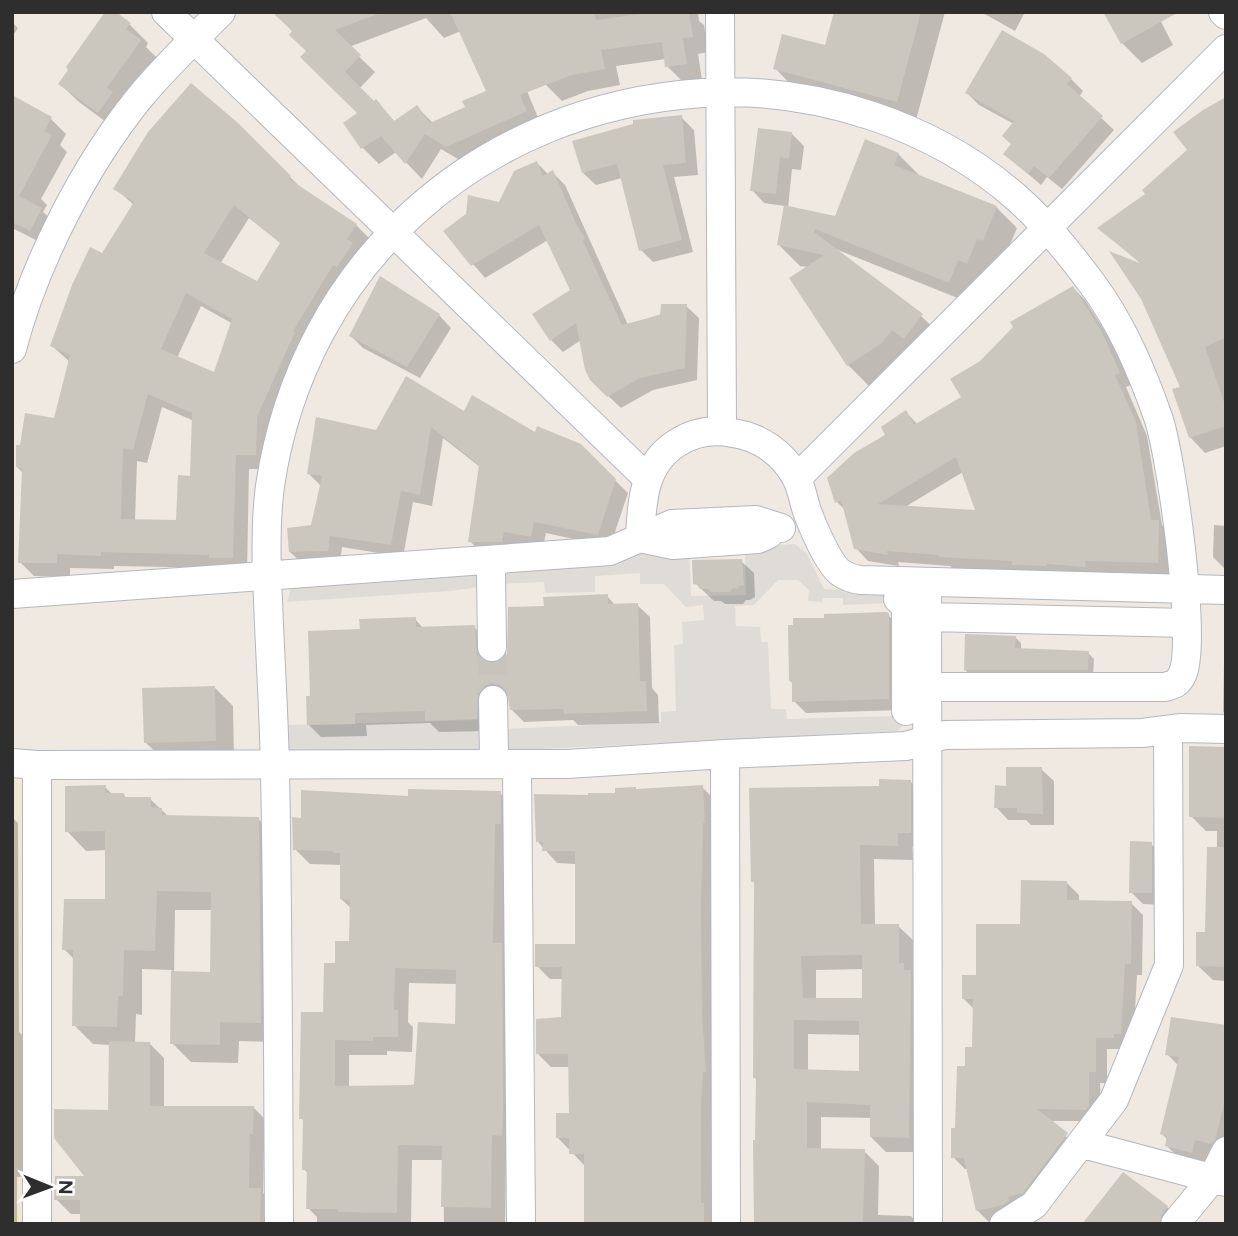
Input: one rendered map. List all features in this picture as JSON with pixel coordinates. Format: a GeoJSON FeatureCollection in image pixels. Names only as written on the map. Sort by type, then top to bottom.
{"type":"FeatureCollection","features":[{"type":"Feature","properties":{"kind":"street"},"geometry":{"type":"LineString","coordinates":[[166,12],[647,478]]}},
{"type":"Feature","properties":{"kind":"street"},"geometry":{"type":"LineString","coordinates":[[12,349],[21,293],[115,132],[146,90],[221,12]]}},
{"type":"Feature","properties":{"kind":"street"},"geometry":{"type":"LineString","coordinates":[[720,12],[722,431]]}},
{"type":"Feature","properties":{"kind":"street"},"geometry":{"type":"LineString","coordinates":[[797,478],[1226,48]]}},
{"type":"Feature","properties":{"kind":"street"},"geometry":{"type":"LineString","coordinates":[[279,1224],[275,764],[267,577],[269,491],[278,441],[313,345],[362,267],[393,232],[426,202],[489,157],[576,116],[642,99],[720,92],[762,94],[819,102],[891,123],[950,151],[1019,200],[1046,227],[1099,292],[1122,332],[1160,422],[1170,465],[1184,589],[1186,662],[1182,675],[1172,685],[1153,688],[926,687]]}},
{"type":"Feature","properties":{"kind":"street"},"geometry":{"type":"LineString","coordinates":[[640,538],[647,478],[658,460],[693,434],[722,431],[740,434],[769,446],[783,459],[797,478],[813,529],[838,571],[848,577],[860,580],[1226,590]]}},
{"type":"Feature","properties":{"kind":"street"},"geometry":{"type":"LineString","coordinates":[[12,594],[610,551],[673,524],[757,520],[781,528],[807,511]]}},
{"type":"Feature","properties":{"kind":"street"},"geometry":{"type":"LineString","coordinates":[[491,574],[492,647]]}},
{"type":"Feature","properties":{"kind":"street"},"geometry":{"type":"LineString","coordinates":[[927,582],[928,1224]]}},
{"type":"Feature","properties":{"kind":"street"},"geometry":{"type":"LineString","coordinates":[[898,599],[906,606],[906,711]]}},
{"type":"Feature","properties":{"kind":"street"},"geometry":{"type":"LineString","coordinates":[[927,617],[1186,624]]}},
{"type":"Feature","properties":{"kind":"street"},"geometry":{"type":"LineString","coordinates":[[493,700],[505,760],[521,1224]]}},
{"type":"Feature","properties":{"kind":"street"},"geometry":{"type":"LineString","coordinates":[[37,1224],[25,764],[505,760],[567,764],[906,746],[944,735],[1142,733],[1226,729]]}},
{"type":"Feature","properties":{"kind":"street"},"geometry":{"type":"LineString","coordinates":[[1004,1224],[1041,1214],[1083,1144],[1114,1100],[1169,965],[1168,730]]}},
{"type":"Feature","properties":{"kind":"street"},"geometry":{"type":"LineString","coordinates":[[724,754],[726,1224]]}},
{"type":"Feature","properties":{"kind":"street"},"geometry":{"type":"LineString","coordinates":[[1083,1144],[1219,1180]]}},
{"type":"Feature","properties":{"kind":"street"},"geometry":{"type":"LineString","coordinates":[[1175,1224],[1219,1180],[1226,1151]]}},
{"type":"Feature","properties":{"kind":"shaded area"},"geometry":{"type":"Polygon","coordinates":[[[795,544],[807,554],[824,589],[890,592],[895,603],[843,605],[843,598],[823,598],[822,602],[808,601],[809,590],[798,580],[778,580],[754,605],[735,606],[736,626],[760,627],[761,642],[768,642],[771,709],[786,709],[787,719],[896,716],[909,719],[897,731],[522,750],[514,756],[289,752],[287,725],[479,720],[502,729],[661,722],[661,712],[676,711],[674,645],[683,644],[682,622],[704,620],[703,605],[686,607],[664,584],[640,584],[640,573],[595,576],[595,592],[545,593],[544,582],[287,602],[292,585],[617,565],[641,551],[689,549],[691,596],[746,595],[745,547],[795,544]]]}},
{"type":"Feature","properties":{"kind":"shaded area"},"geometry":{"type":"Polygon","coordinates":[[[12,779],[23,786],[27,1224],[12,1224],[12,779]]]}},
{"type":"Feature","properties":{"kind":"building"},"geometry":{"type":"Polygon","coordinates":[[[105,12],[116,12],[131,23],[126,29],[141,40],[107,88],[113,92],[98,113],[58,84],[68,70],[66,67],[105,12]]]}},
{"type":"Feature","properties":{"kind":"building"},"geometry":{"type":"Polygon","coordinates":[[[272,12],[377,12],[378,14],[335,30],[361,55],[345,72],[374,101],[376,99],[394,121],[417,105],[430,123],[465,107],[462,101],[486,91],[450,12],[594,12],[596,20],[654,12],[689,12],[693,37],[683,38],[687,64],[665,67],[662,42],[601,50],[605,69],[572,75],[520,95],[527,111],[446,147],[425,134],[405,164],[381,136],[361,149],[343,123],[357,113],[300,57],[306,51],[289,35],[292,31],[272,12]]]}},
{"type":"Feature","properties":{"kind":"building"},"geometry":{"type":"Polygon","coordinates":[[[834,12],[921,12],[897,102],[773,69],[782,34],[825,45],[834,12]]]}},
{"type":"Feature","properties":{"kind":"building"},"geometry":{"type":"Polygon","coordinates":[[[1103,12],[1179,12],[1121,44],[1103,12]]]}},
{"type":"Feature","properties":{"kind":"building"},"geometry":{"type":"Polygon","coordinates":[[[1002,30],[1044,54],[1072,78],[1067,84],[1103,116],[1049,178],[1034,166],[1028,174],[1003,154],[1011,144],[1002,136],[1014,121],[965,93],[1002,30]]]}},
{"type":"Feature","properties":{"kind":"building"},"geometry":{"type":"Polygon","coordinates":[[[191,83],[238,123],[291,176],[289,179],[357,224],[347,239],[353,243],[337,267],[333,265],[293,331],[295,332],[257,417],[256,455],[236,455],[233,558],[101,552],[101,556],[57,554],[57,563],[18,563],[22,468],[16,467],[16,445],[20,445],[25,413],[54,418],[70,355],[50,346],[72,285],[90,247],[102,253],[134,202],[113,189],[148,132],[191,83]],[[234,205],[204,253],[257,281],[280,243],[234,205]],[[186,293],[161,349],[214,372],[232,319],[186,293]],[[148,394],[133,450],[123,448],[121,519],[176,520],[178,475],[190,476],[192,413],[148,394]]]}},
{"type":"Feature","properties":{"kind":"building"},"geometry":{"type":"Polygon","coordinates":[[[12,95],[52,117],[44,131],[52,135],[19,196],[42,208],[30,231],[12,222],[12,95]]]}},
{"type":"Feature","properties":{"kind":"building"},"geometry":{"type":"Polygon","coordinates":[[[1226,97],[1226,337],[1205,347],[1226,408],[1226,426],[1189,438],[1172,389],[1180,387],[1141,299],[1109,251],[1142,264],[1097,228],[1145,194],[1142,190],[1187,150],[1173,132],[1226,97]]]}},
{"type":"Feature","properties":{"kind":"building"},"geometry":{"type":"Polygon","coordinates":[[[682,115],[686,163],[663,165],[682,240],[639,251],[617,164],[582,173],[572,141],[633,124],[633,120],[682,115]]]}},
{"type":"Feature","properties":{"kind":"building"},"geometry":{"type":"Polygon","coordinates":[[[758,128],[792,132],[789,159],[780,157],[776,194],[750,191],[758,128]]]}},
{"type":"Feature","properties":{"kind":"building"},"geometry":{"type":"Polygon","coordinates":[[[865,139],[899,153],[894,165],[997,206],[983,241],[977,239],[967,264],[958,260],[949,283],[815,229],[814,232],[923,314],[904,339],[892,330],[882,343],[847,366],[789,278],[824,255],[777,245],[784,205],[835,216],[865,139]]]}},
{"type":"Feature","properties":{"kind":"building"},"geometry":{"type":"Polygon","coordinates":[[[537,161],[543,176],[553,170],[622,325],[660,315],[661,304],[687,304],[685,368],[640,378],[607,397],[590,380],[585,370],[576,323],[550,341],[532,314],[570,290],[539,225],[471,266],[443,231],[466,214],[468,195],[499,202],[514,171],[537,161]]]}},
{"type":"Feature","properties":{"kind":"building"},"geometry":{"type":"Polygon","coordinates":[[[380,276],[440,314],[407,367],[349,336],[380,276]]]}},
{"type":"Feature","properties":{"kind":"building"},"geometry":{"type":"Polygon","coordinates":[[[1073,286],[1101,330],[1120,373],[1115,375],[1136,422],[1151,520],[1159,520],[1158,563],[1085,561],[1086,567],[1012,565],[1012,561],[887,551],[888,555],[854,549],[841,500],[835,503],[827,478],[854,453],[885,435],[881,427],[906,410],[914,425],[961,397],[950,379],[980,361],[1013,327],[1010,322],[1073,286]],[[956,457],[878,504],[975,510],[956,457]]]}},
{"type":"Feature","properties":{"kind":"building"},"geometry":{"type":"Polygon","coordinates":[[[406,376],[464,411],[472,395],[535,432],[537,426],[581,444],[616,479],[598,535],[534,522],[531,537],[504,532],[502,542],[468,542],[479,465],[431,427],[420,495],[401,491],[391,545],[330,536],[328,551],[289,552],[287,528],[311,525],[322,476],[307,474],[316,417],[376,430],[406,376]]]}},
{"type":"Feature","properties":{"kind":"building"},"geometry":{"type":"Polygon","coordinates":[[[742,559],[744,585],[738,589],[711,592],[693,584],[692,560],[742,559]]]}},
{"type":"Feature","properties":{"kind":"building"},"geometry":{"type":"Polygon","coordinates":[[[608,594],[608,604],[638,603],[640,681],[646,681],[647,711],[564,714],[563,709],[510,710],[507,691],[492,683],[484,686],[478,693],[477,719],[425,721],[425,711],[355,713],[355,724],[307,725],[306,696],[310,696],[308,631],[360,629],[359,619],[416,617],[416,627],[475,625],[477,655],[483,661],[493,664],[501,661],[507,654],[508,607],[544,606],[543,597],[608,594]]]}},
{"type":"Feature","properties":{"kind":"building"},"geometry":{"type":"Polygon","coordinates":[[[887,612],[889,699],[792,702],[788,625],[793,625],[793,618],[887,612]]]}},
{"type":"Feature","properties":{"kind":"building"},"geometry":{"type":"Polygon","coordinates":[[[965,634],[1016,636],[1015,648],[1089,651],[1088,670],[964,670],[965,634]]]}},
{"type":"Feature","properties":{"kind":"building"},"geometry":{"type":"Polygon","coordinates":[[[215,686],[216,741],[144,743],[142,688],[215,686]]]}},
{"type":"Feature","properties":{"kind":"building"},"geometry":{"type":"Polygon","coordinates":[[[1189,746],[1226,747],[1226,818],[1189,817],[1189,746]]]}},
{"type":"Feature","properties":{"kind":"building"},"geometry":{"type":"Polygon","coordinates":[[[1006,767],[1042,767],[1043,814],[1017,813],[1017,808],[994,808],[995,785],[1006,786],[1006,767]]]}},
{"type":"Feature","properties":{"kind":"building"},"geometry":{"type":"Polygon","coordinates":[[[879,779],[911,780],[911,833],[898,833],[898,846],[860,845],[861,924],[899,924],[899,963],[904,963],[904,970],[911,970],[909,1138],[870,1137],[870,1105],[807,1102],[807,1148],[865,1149],[863,1224],[754,1224],[754,882],[751,882],[749,788],[879,786],[879,779]],[[862,955],[801,956],[803,998],[862,998],[862,955]],[[794,1020],[794,1069],[859,1071],[859,1021],[794,1020]]]}},
{"type":"Feature","properties":{"kind":"building"},"geometry":{"type":"Polygon","coordinates":[[[106,785],[105,793],[124,793],[124,797],[151,797],[151,807],[162,808],[162,815],[259,817],[261,1023],[220,1022],[220,1045],[170,1044],[171,971],[210,972],[211,892],[157,891],[155,951],[124,950],[123,996],[118,996],[117,1027],[72,1026],[73,950],[62,950],[64,899],[105,899],[105,831],[65,832],[65,786],[106,785]]]}},
{"type":"Feature","properties":{"kind":"building"},"geometry":{"type":"Polygon","coordinates":[[[703,785],[705,823],[701,906],[702,1015],[706,1072],[703,1072],[701,1104],[701,1203],[704,1203],[704,1224],[584,1224],[584,1154],[569,1154],[569,1138],[556,1138],[556,1113],[569,1113],[568,1054],[536,1054],[536,1019],[561,1017],[562,967],[535,967],[535,944],[575,944],[575,851],[542,851],[543,842],[536,842],[534,794],[588,795],[615,793],[615,788],[703,785]]]}},
{"type":"Feature","properties":{"kind":"building"},"geometry":{"type":"Polygon","coordinates":[[[408,789],[501,791],[501,824],[495,824],[493,943],[502,943],[503,1107],[502,1136],[492,1135],[491,1208],[441,1207],[442,1146],[398,1145],[397,1213],[306,1209],[307,1170],[302,1170],[303,1119],[299,1119],[301,1012],[323,1012],[324,963],[335,963],[335,941],[349,941],[350,900],[340,899],[340,853],[293,850],[292,817],[301,818],[301,790],[408,796],[408,789]],[[395,968],[394,1010],[398,1010],[398,1037],[373,1037],[373,1041],[335,1040],[335,1086],[414,1084],[418,1022],[455,1024],[456,970],[395,968]]]}},
{"type":"Feature","properties":{"kind":"building"},"geometry":{"type":"Polygon","coordinates":[[[1130,841],[1152,842],[1152,893],[1129,893],[1130,841]]]}},
{"type":"Feature","properties":{"kind":"building"},"geometry":{"type":"Polygon","coordinates":[[[1207,847],[1226,847],[1226,967],[1196,966],[1196,932],[1205,932],[1207,847]]]}},
{"type":"Feature","properties":{"kind":"building"},"geometry":{"type":"Polygon","coordinates":[[[1021,880],[1067,881],[1067,900],[1132,901],[1131,964],[1125,964],[1121,1034],[1114,1034],[1114,1038],[1096,1038],[1096,1072],[1089,1072],[1089,1105],[1086,1110],[1037,1109],[1068,1133],[1023,1193],[1008,1197],[1009,1201],[1003,1205],[976,1211],[964,1158],[951,1158],[957,1066],[965,1066],[965,1047],[972,1047],[973,999],[962,999],[962,975],[976,975],[976,924],[1020,924],[1021,880]]]}},
{"type":"Feature","properties":{"kind":"building"},"geometry":{"type":"Polygon","coordinates":[[[1171,1017],[1226,1025],[1226,1096],[1215,1140],[1211,1144],[1195,1140],[1192,1153],[1165,1146],[1167,1136],[1160,1134],[1179,1057],[1165,1055],[1171,1017]]]}},
{"type":"Feature","properties":{"kind":"building"},"geometry":{"type":"Polygon","coordinates":[[[109,1041],[150,1042],[150,1106],[254,1106],[253,1134],[250,1134],[249,1188],[261,1188],[260,1224],[80,1224],[80,1200],[54,1200],[55,1176],[84,1176],[54,1138],[54,1109],[108,1110],[109,1041]]]}},
{"type":"Feature","properties":{"kind":"building"},"geometry":{"type":"Polygon","coordinates":[[[1123,1172],[1168,1206],[1159,1224],[1082,1224],[1123,1172]]]}},
{"type":"Feature","properties":{"kind":"tunnel"},"geometry":{"type":"LineString","coordinates":[[492,647],[493,700]]}}]}
